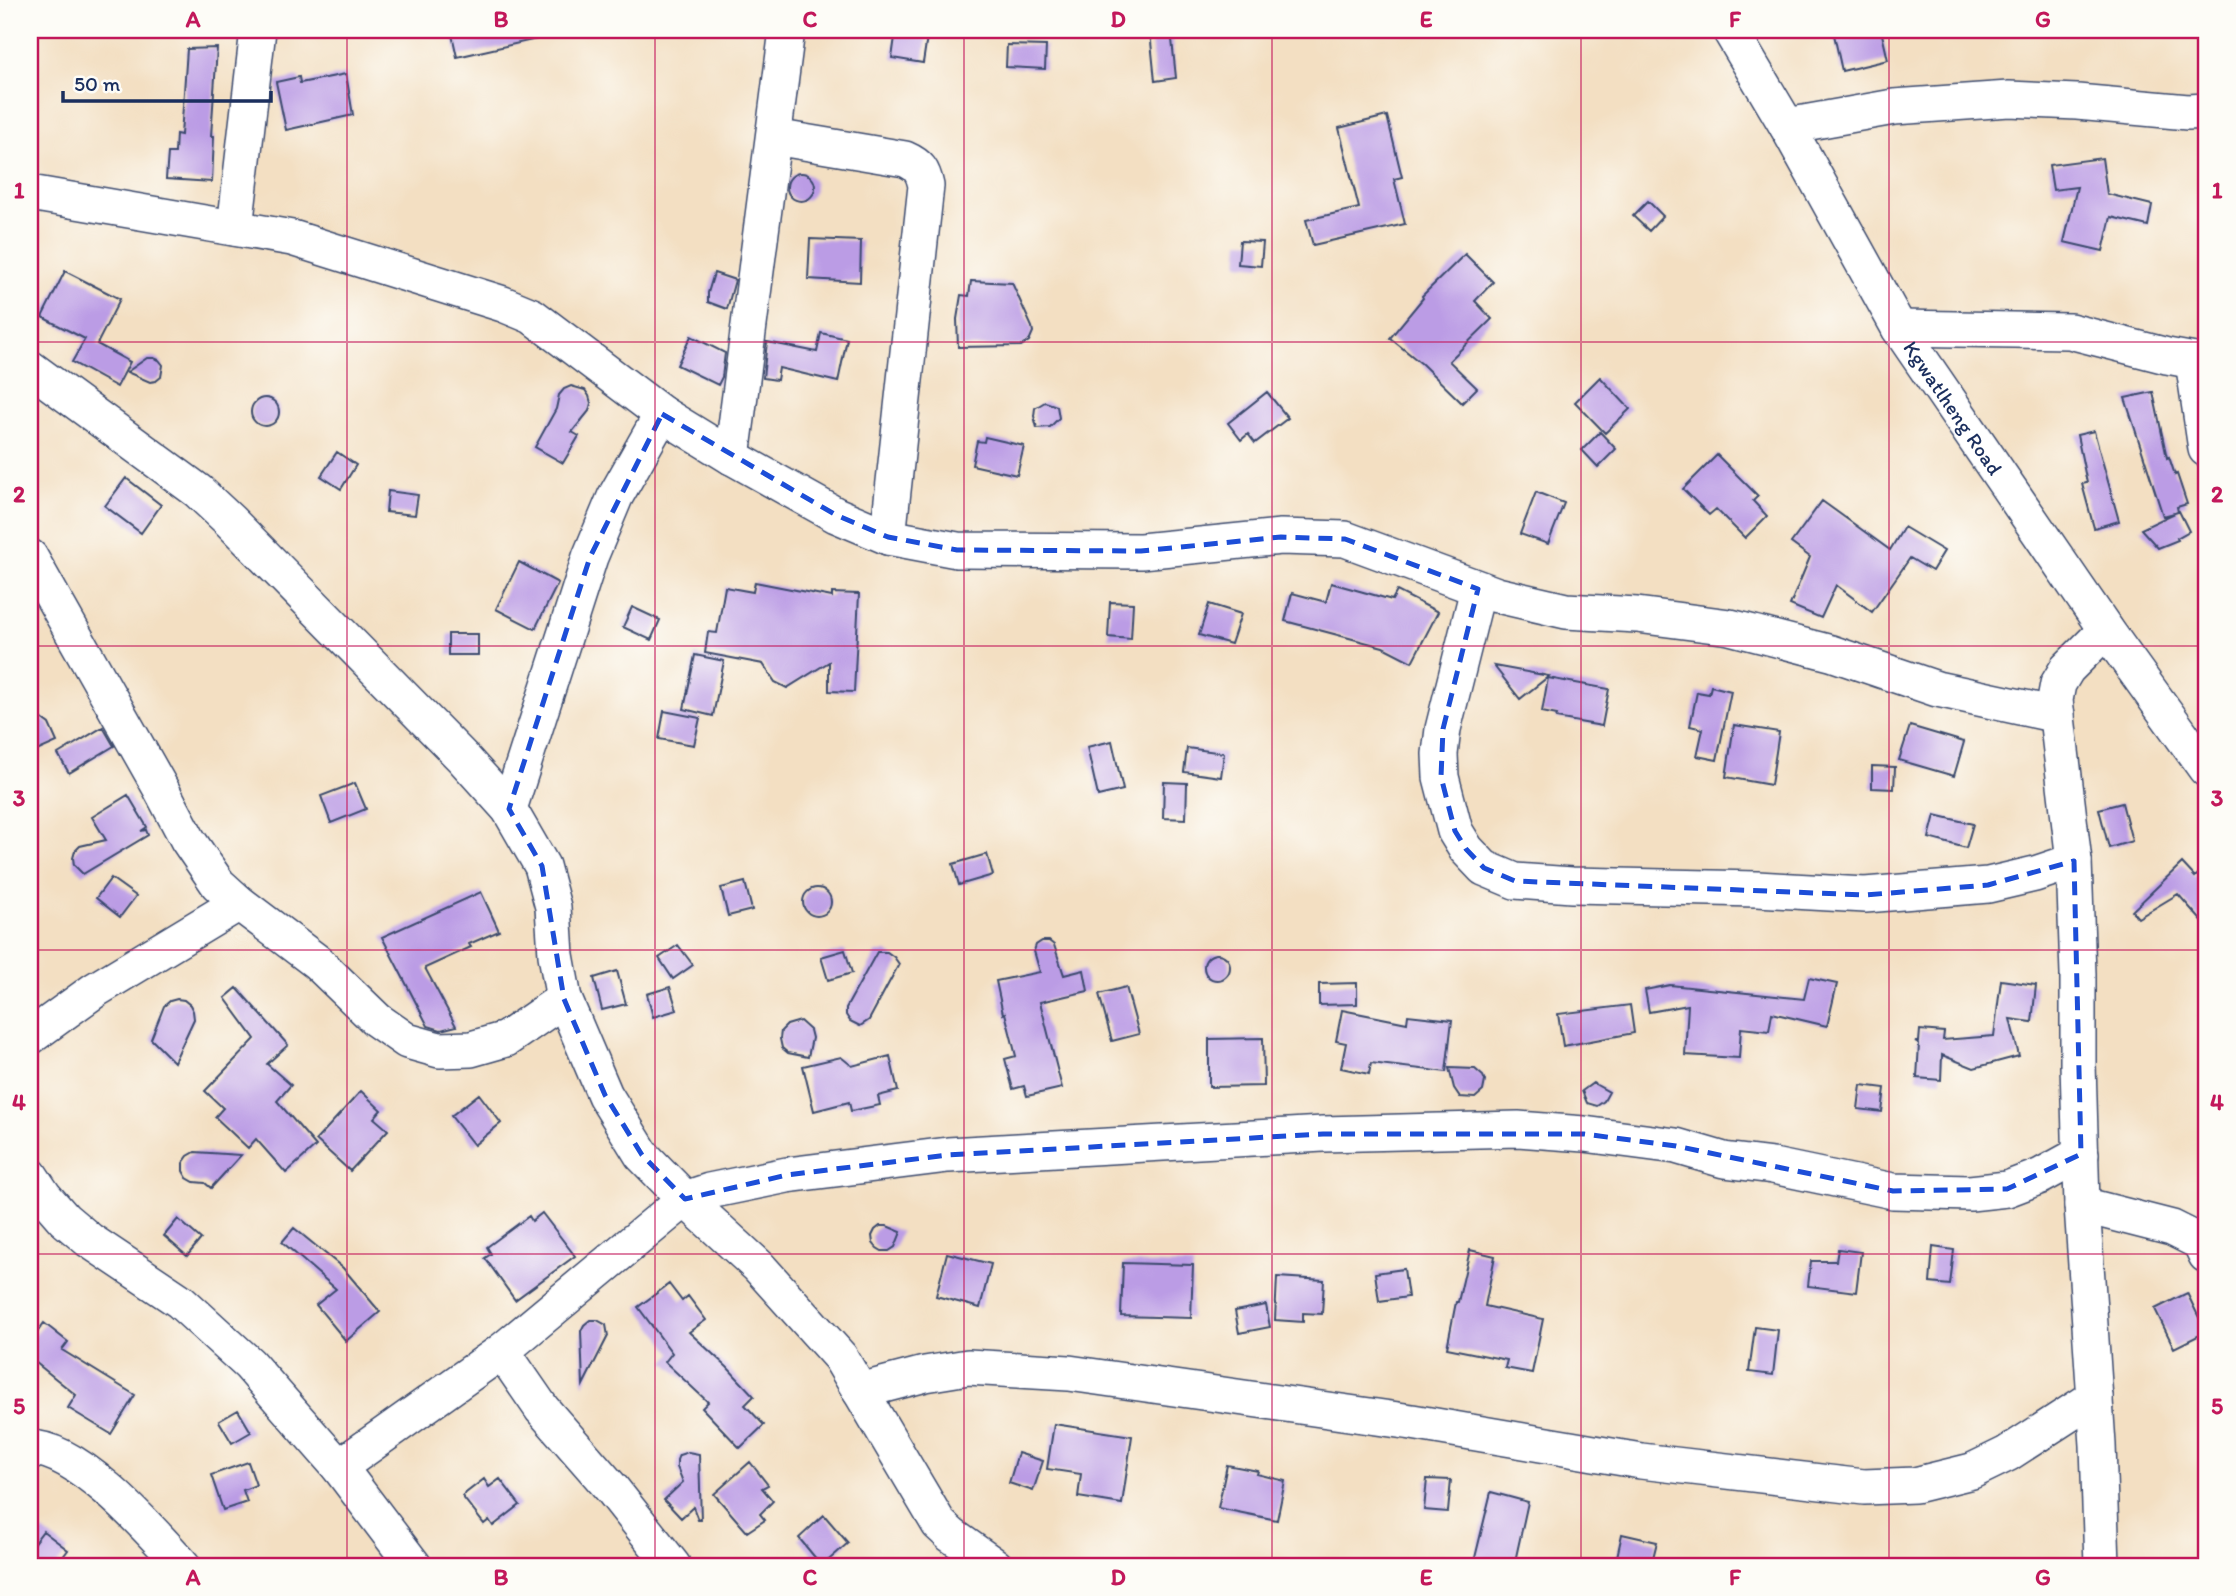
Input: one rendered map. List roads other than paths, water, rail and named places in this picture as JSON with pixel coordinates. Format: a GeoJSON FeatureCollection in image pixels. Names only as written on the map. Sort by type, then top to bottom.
{"type":"FeatureCollection","features":[{"type":"Feature","properties":{"kind":"street"},"geometry":{"type":"LineString","coordinates":[[235,228],[258,30]]}},
{"type":"Feature","properties":{"kind":"street"},"geometry":{"type":"LineString","coordinates":[[732,457],[787,30]]}},
{"type":"Feature","properties":{"kind":"street","name":"Kgwatlheng Road"},"geometry":{"type":"LineString","coordinates":[[1730,30],[1787,126],[1899,328],[2106,630],[2206,769]]}},
{"type":"Feature","properties":{"kind":"street"},"geometry":{"type":"LineString","coordinates":[[1787,126],[1894,107],[2009,99],[2206,111]]}},
{"type":"Feature","properties":{"kind":"street"},"geometry":{"type":"LineString","coordinates":[[774,137],[905,159],[918,165],[924,176],[926,186],[888,537]]}},
{"type":"Feature","properties":{"kind":"street"},"geometry":{"type":"LineString","coordinates":[[30,192],[292,238],[503,304],[532,316],[662,414],[732,457],[836,515],[888,537],[957,550],[1128,551],[1280,537],[1345,539],[1478,589],[1566,611],[1637,615],[1730,627],[1831,653],[1937,689],[2057,715]]}},
{"type":"Feature","properties":{"kind":"street"},"geometry":{"type":"LineString","coordinates":[[1899,328],[2070,331],[2200,362],[2206,449]]}},
{"type":"Feature","properties":{"kind":"street"},"geometry":{"type":"LineString","coordinates":[[30,369],[198,491],[463,758],[509,808],[542,866],[553,907],[555,955],[564,999],[605,1095],[642,1155],[758,1266],[840,1357],[939,1524],[995,1566]]}},
{"type":"Feature","properties":{"kind":"street"},"geometry":{"type":"LineString","coordinates":[[509,808],[590,557],[615,497],[662,414]]}},
{"type":"Feature","properties":{"kind":"street"},"geometry":{"type":"LineString","coordinates":[[30,558],[188,841],[218,884],[317,962],[377,1020],[407,1041],[439,1051],[471,1049],[506,1039],[564,999]]}},
{"type":"Feature","properties":{"kind":"street"},"geometry":{"type":"LineString","coordinates":[[1478,589],[1443,729],[1440,754],[1441,777],[1455,831],[1466,849],[1484,868],[1515,881],[1865,895],[1988,885],[2074,861]]}},
{"type":"Feature","properties":{"kind":"street"},"geometry":{"type":"LineString","coordinates":[[2102,1566],[2095,1397],[2082,1205],[2074,861],[2055,700],[2057,684],[2067,669],[2106,630]]}},
{"type":"Feature","properties":{"kind":"street"},"geometry":{"type":"LineString","coordinates":[[30,1037],[95,990],[239,903]]}},
{"type":"Feature","properties":{"kind":"street"},"geometry":{"type":"LineString","coordinates":[[339,1467],[502,1351],[685,1199],[709,1191],[787,1175],[948,1155],[1323,1134],[1518,1129],[1676,1146],[1724,1160],[1773,1166],[1866,1186],[1906,1191],[1970,1193],[2007,1189],[2041,1176],[2081,1154]]}},
{"type":"Feature","properties":{"kind":"street"},"geometry":{"type":"LineString","coordinates":[[30,1175],[64,1219],[89,1240],[180,1301],[249,1364],[339,1467],[414,1566]]}},
{"type":"Feature","properties":{"kind":"street"},"geometry":{"type":"LineString","coordinates":[[2082,1205],[2172,1228],[2204,1245]]}},
{"type":"Feature","properties":{"kind":"street"},"geometry":{"type":"LineString","coordinates":[[502,1351],[542,1409],[612,1489],[673,1566]]}},
{"type":"Feature","properties":{"kind":"street"},"geometry":{"type":"LineString","coordinates":[[860,1391],[925,1374],[968,1367],[1069,1373],[1412,1422],[1641,1461],[1864,1487],[1915,1485],[1972,1471],[2007,1454],[2095,1397]]}},
{"type":"Feature","properties":{"kind":"street"},"geometry":{"type":"LineString","coordinates":[[30,1448],[41,1448],[73,1462],[137,1516],[183,1566]]}}]}
